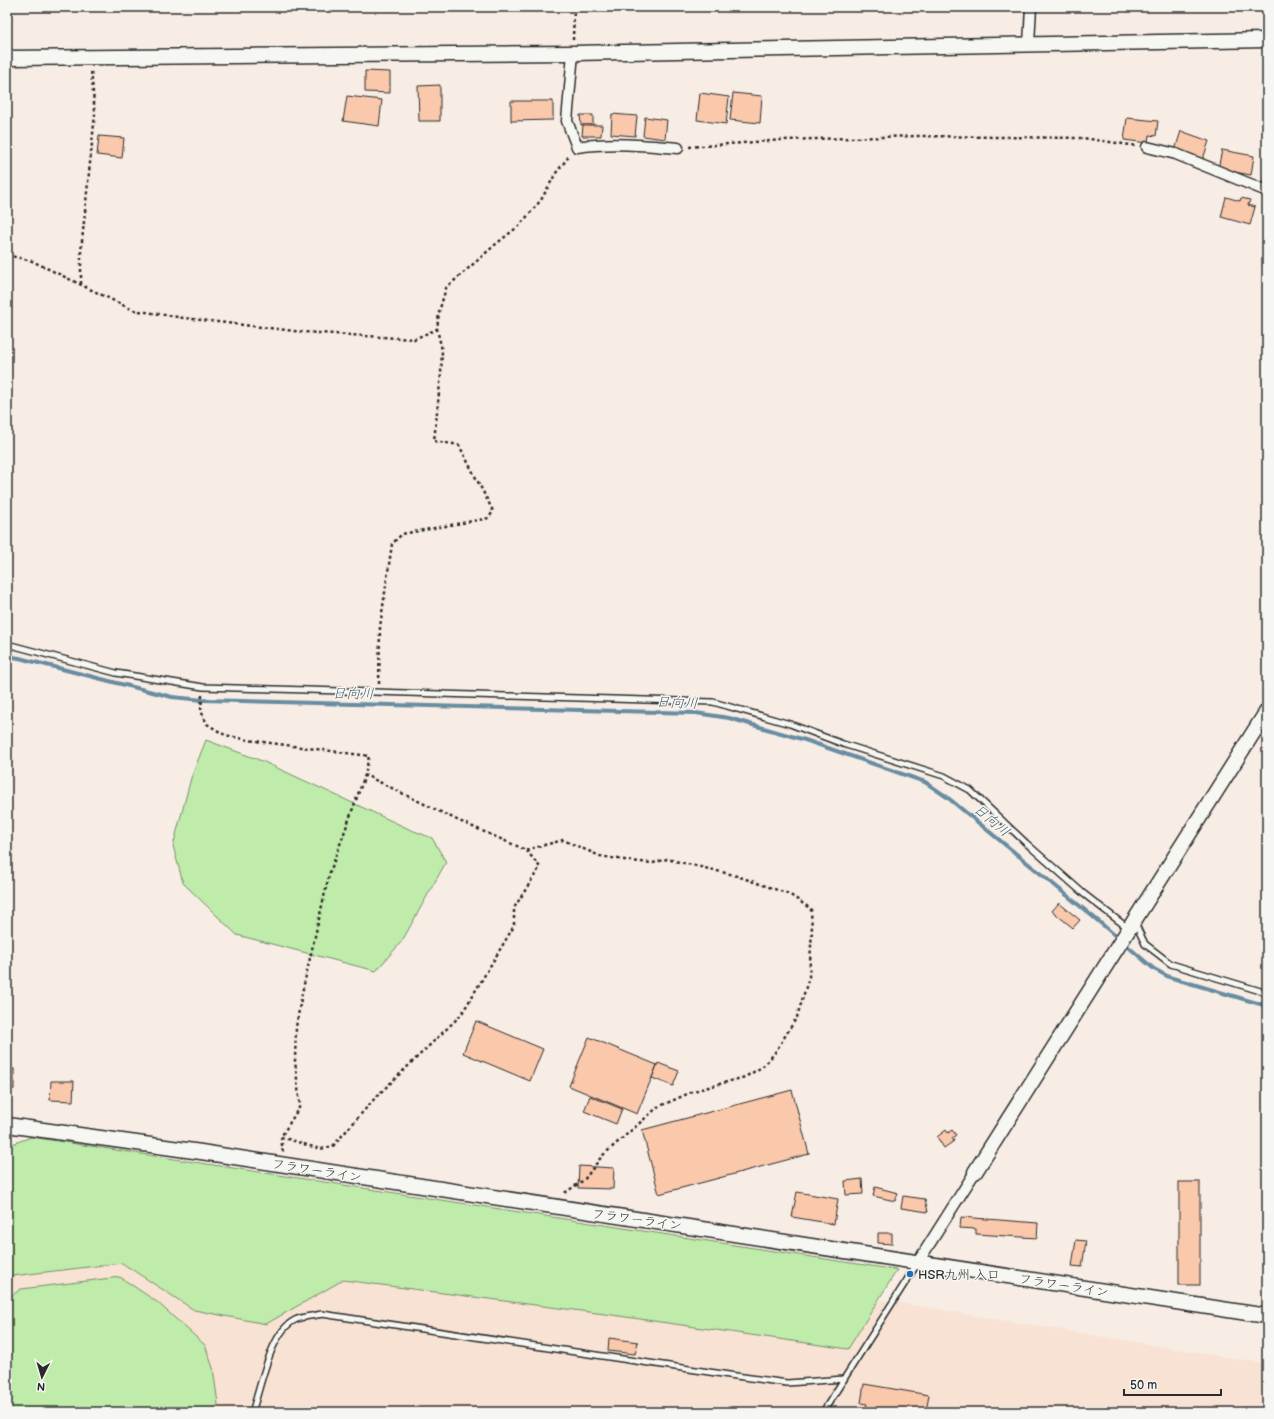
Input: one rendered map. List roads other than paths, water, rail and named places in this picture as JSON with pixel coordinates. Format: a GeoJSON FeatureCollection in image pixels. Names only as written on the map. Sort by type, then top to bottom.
{"type":"FeatureCollection","features":[{"type":"Feature","properties":{"kind":"street"},"geometry":{"type":"LineString","coordinates":[[1029,44],[1031,7]]}},
{"type":"Feature","properties":{"kind":"street"},"geometry":{"type":"LineString","coordinates":[[7,58],[573,53],[1267,40]]}},
{"type":"Feature","properties":{"kind":"street"},"geometry":{"type":"LineString","coordinates":[[573,53],[567,121],[577,147],[592,144],[626,144],[678,148]]}},
{"type":"Feature","properties":{"kind":"street"},"geometry":{"type":"LineString","coordinates":[[1147,147],[1176,154],[1267,191]]}},
{"type":"Feature","properties":{"kind":"street"},"geometry":{"type":"LineString","coordinates":[[918,1262],[1267,711]]}},
{"type":"Feature","properties":{"kind":"street","name":"フラワーライン"},"geometry":{"type":"LineString","coordinates":[[7,1125],[201,1152],[1267,1316]]}},
{"type":"Feature","properties":{"kind":"lane"},"geometry":{"type":"LineString","coordinates":[[7,644],[116,673],[203,687],[712,702],[790,724],[843,744],[944,776],[970,790],[1026,844],[1084,894],[1131,924],[1145,944],[1171,964],[1267,993]]}},
{"type":"Feature","properties":{"kind":"lane"},"geometry":{"type":"LineString","coordinates":[[823,1412],[918,1262]]}},
{"type":"Feature","properties":{"kind":"lane"},"geometry":{"type":"LineString","coordinates":[[252,1412],[273,1347],[279,1335],[295,1320],[322,1314],[787,1383],[844,1380]]}},
{"type":"Feature","properties":{"kind":"waterway","name":"日向川"},"geometry":{"type":"LineString","coordinates":[[7,656],[172,697],[203,700],[696,713],[729,718],[805,740],[925,782],[947,797],[1097,920],[1154,969],[1169,977],[1267,1006]]}},
{"type":"Feature","properties":{"kind":"place","name":"HSR九州 入口"},"geometry":{"type":"Point","coordinates":[910,1274]}}]}
